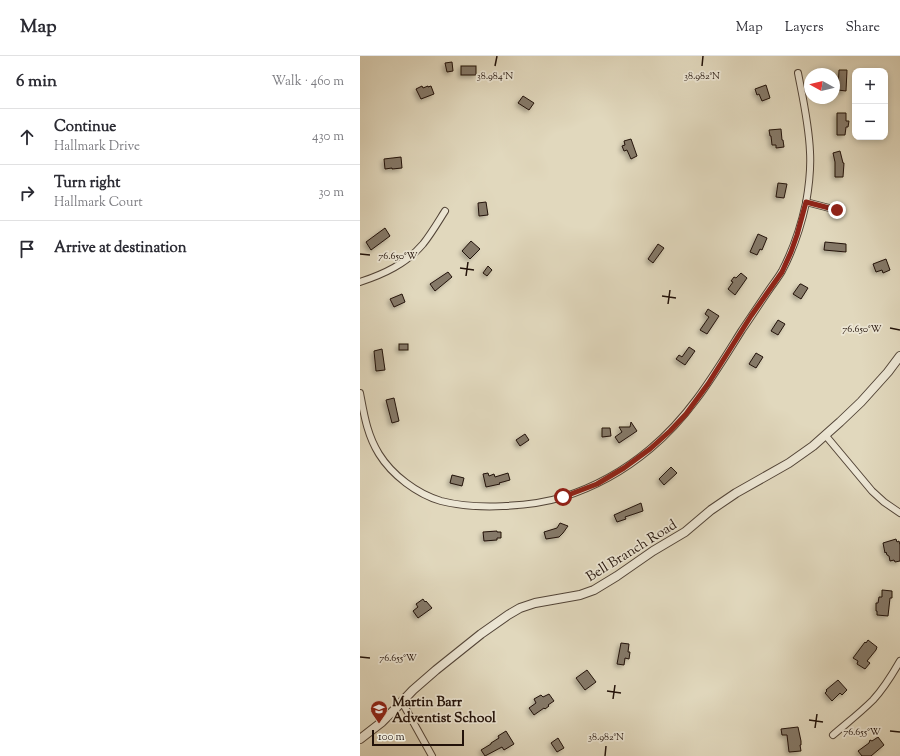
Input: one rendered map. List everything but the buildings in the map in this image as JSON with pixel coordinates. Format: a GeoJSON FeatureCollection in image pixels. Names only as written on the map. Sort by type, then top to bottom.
{"type":"FeatureCollection","features":[{"type":"Feature","properties":{"kind":"street"},"geometry":{"type":"LineString","coordinates":[[360,393],[365,422],[378,453],[386,464],[411,486],[442,501],[473,506],[516,505],[563,497],[597,484],[619,471],[650,449],[686,414],[708,384],[751,316],[782,272],[791,252],[806,202],[810,169],[808,128],[798,73]]}},
{"type":"Feature","properties":{"kind":"street"},"geometry":{"type":"LineString","coordinates":[[806,202],[837,210]]}},
{"type":"Feature","properties":{"kind":"street"},"geometry":{"type":"LineString","coordinates":[[360,282],[384,273],[409,258],[423,244],[446,211]]}},
{"type":"Feature","properties":{"kind":"street","name":"Bell Branch Road"},"geometry":{"type":"LineString","coordinates":[[360,738],[382,722],[436,670],[481,634],[508,615],[520,608],[535,603],[580,595],[594,590],[685,532],[736,493],[789,463],[826,436],[861,402],[900,356]]}},
{"type":"Feature","properties":{"kind":"street"},"geometry":{"type":"LineString","coordinates":[[826,436],[872,490],[884,502],[900,513]]}},
{"type":"Feature","properties":{"kind":"street"},"geometry":{"type":"LineString","coordinates":[[834,735],[884,687],[900,661]]}},
{"type":"Feature","properties":{"kind":"street"},"geometry":{"type":"LineString","coordinates":[[402,702],[432,756]]}},
{"type":"Feature","properties":{"kind":"place","name":"Martin Barr Adventist School"},"geometry":{"type":"Point","coordinates":[379,724]}},
{"type":"Feature","properties":{"kind":"route"},"geometry":{"type":"LineString","coordinates":[[563,497],[597,484],[619,471],[635,461],[670,431],[686,414],[708,384],[751,316],[782,272],[797,235],[806,202],[837,210]]}}]}
